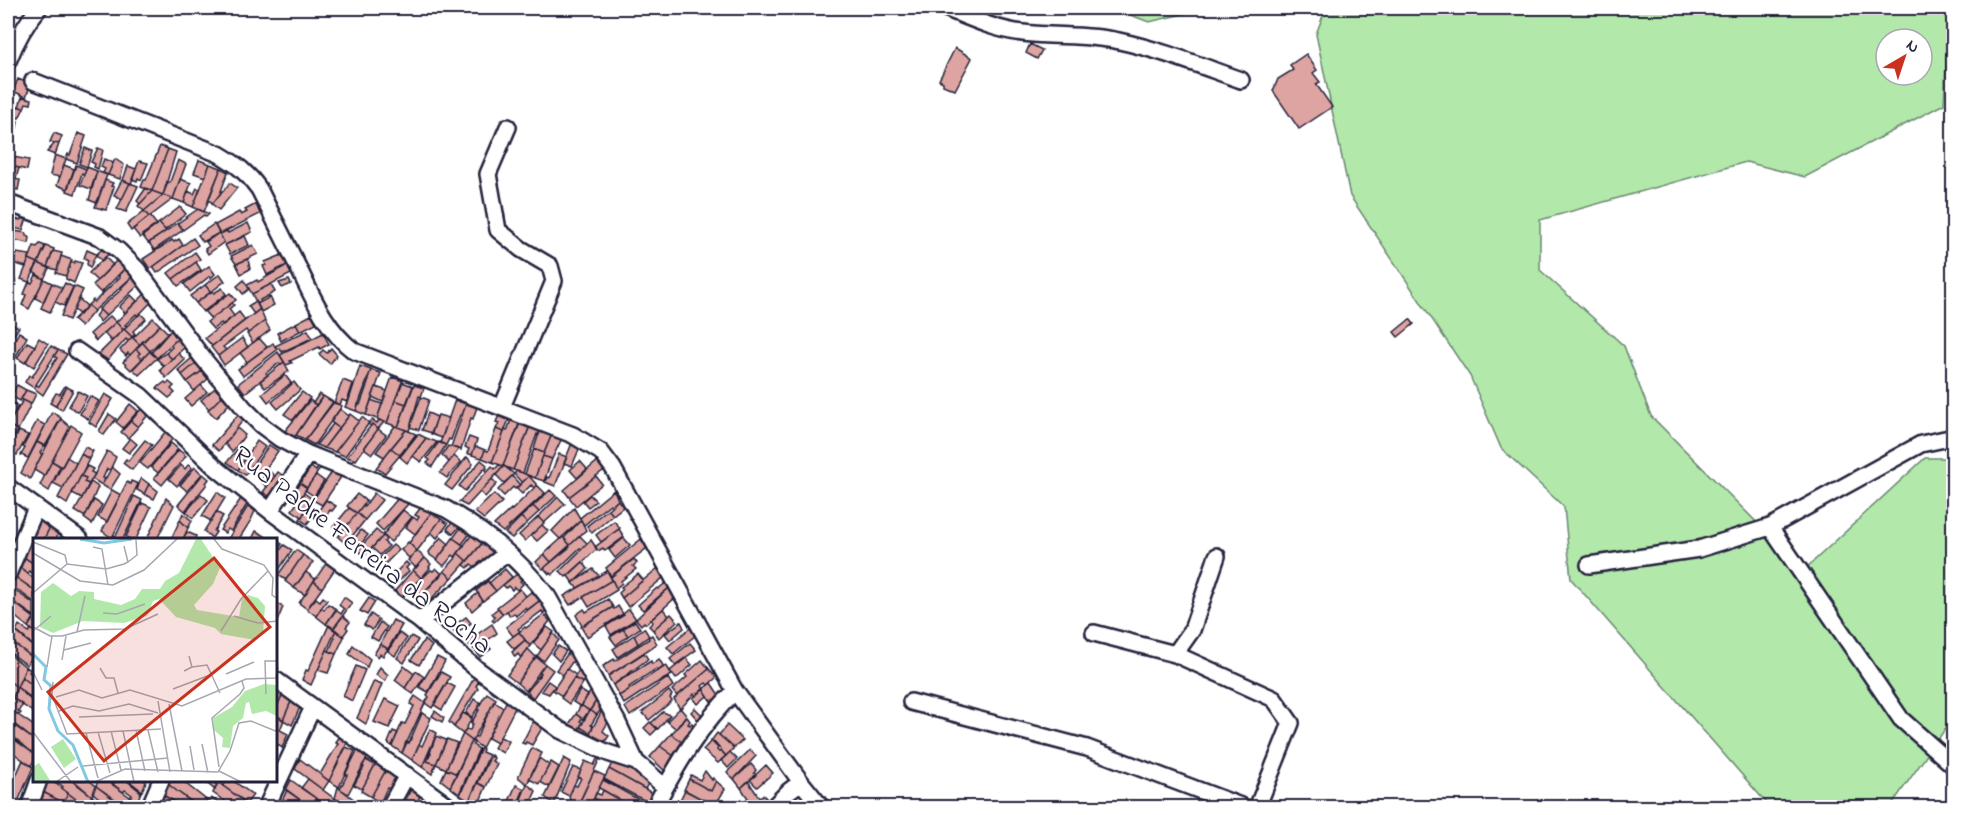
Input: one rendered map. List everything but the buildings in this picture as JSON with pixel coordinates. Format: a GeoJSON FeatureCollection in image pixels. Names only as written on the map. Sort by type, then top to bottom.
{"type":"FeatureCollection","features":[{"type":"Feature","properties":{"kind":"street"},"geometry":{"type":"LineString","coordinates":[[8,61],[14,44],[39,8]]}},
{"type":"Feature","properties":{"kind":"street"},"geometry":{"type":"LineString","coordinates":[[945,8],[995,27],[1022,33],[1120,41],[1241,80]]}},
{"type":"Feature","properties":{"kind":"street"},"geometry":{"type":"LineString","coordinates":[[33,81],[219,154],[237,164],[259,189],[317,305],[333,332],[354,351],[573,435],[601,452],[613,468],[735,691],[822,807]]}},
{"type":"Feature","properties":{"kind":"street"},"geometry":{"type":"LineString","coordinates":[[502,407],[554,281],[550,266],[520,249],[498,230],[488,174],[508,127]]}},
{"type":"Feature","properties":{"kind":"street","name":"Rua Padre Ferreira da Rocha"},"geometry":{"type":"LineString","coordinates":[[8,203],[100,237],[119,251],[151,287],[202,357],[244,408],[280,439],[308,454],[446,509],[466,520],[507,553],[536,581],[548,597],[617,720],[636,762]]}},
{"type":"Feature","properties":{"kind":"street","name":"Rua Padre Ferreira da Rocha"},"geometry":{"type":"LineString","coordinates":[[76,351],[141,396],[214,466],[270,511],[420,621],[477,669],[560,730],[608,753],[636,762],[665,787]]}},
{"type":"Feature","properties":{"kind":"street"},"geometry":{"type":"LineString","coordinates":[[1589,565],[1699,549],[1770,527],[1921,444],[1953,437]]}},
{"type":"Feature","properties":{"kind":"street"},"geometry":{"type":"LineString","coordinates":[[270,511],[308,454]]}},
{"type":"Feature","properties":{"kind":"street"},"geometry":{"type":"LineString","coordinates":[[8,487],[79,538]]}},
{"type":"Feature","properties":{"kind":"street"},"geometry":{"type":"LineString","coordinates":[[8,574],[36,508]]}},
{"type":"Feature","properties":{"kind":"street"},"geometry":{"type":"LineString","coordinates":[[1770,527],[1901,719],[1953,766]]}},
{"type":"Feature","properties":{"kind":"street"},"geometry":{"type":"LineString","coordinates":[[420,621],[507,553]]}},
{"type":"Feature","properties":{"kind":"street"},"geometry":{"type":"LineString","coordinates":[[1175,654],[1192,630],[1217,556]]}},
{"type":"Feature","properties":{"kind":"street"},"geometry":{"type":"LineString","coordinates":[[1094,633],[1175,654],[1274,699],[1291,723],[1257,807]]}},
{"type":"Feature","properties":{"kind":"street"},"geometry":{"type":"LineString","coordinates":[[278,682],[451,807]]}},
{"type":"Feature","properties":{"kind":"street"},"geometry":{"type":"LineString","coordinates":[[654,807],[681,757],[696,735],[735,691]]}},
{"type":"Feature","properties":{"kind":"street"},"geometry":{"type":"LineString","coordinates":[[911,702],[1088,748],[1246,807]]}},
{"type":"Feature","properties":{"kind":"street"},"geometry":{"type":"LineString","coordinates":[[278,782],[313,708]]}},
{"type":"Feature","properties":{"kind":"street"},"geometry":{"type":"LineString","coordinates":[[389,807],[407,775]]}},
{"type":"Feature","properties":{"kind":"street"},"geometry":{"type":"LineString","coordinates":[[29,807],[38,782]]}},
{"type":"Feature","properties":{"kind":"street"},"geometry":{"type":"LineString","coordinates":[[150,807],[160,782]]}},
{"type":"Feature","properties":{"kind":"street"},"geometry":{"type":"LineString","coordinates":[[266,807],[278,782]]}},
{"type":"Feature","properties":{"kind":"street"},"geometry":{"type":"LineString","coordinates":[[772,807],[801,782]]}},
{"type":"Feature","properties":{"kind":"green space"},"geometry":{"type":"Polygon","coordinates":[[[1112,8],[1203,8],[1149,22],[1112,8]]]}},
{"type":"Feature","properties":{"kind":"green space"},"geometry":{"type":"Polygon","coordinates":[[[1326,8],[1949,8],[1944,104],[1805,177],[1746,162],[1540,220],[1540,270],[1624,346],[1651,416],[1804,570],[1925,458],[1953,458],[1953,718],[1890,807],[1770,807],[1571,579],[1564,507],[1501,448],[1470,376],[1350,196],[1316,34],[1326,8]]]}},
{"type":"Feature","properties":{"kind":"waterway"},"geometry":{"type":"LineString","coordinates":[[8,15],[17,8]]}}]}
